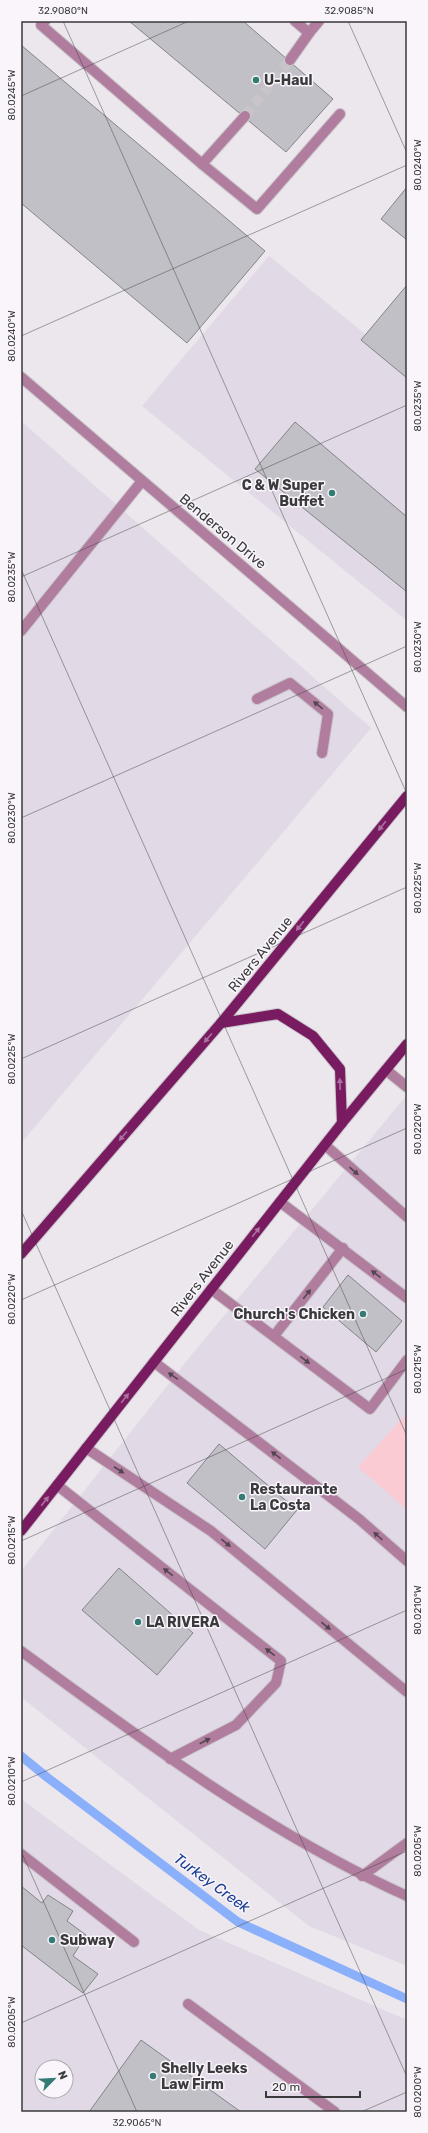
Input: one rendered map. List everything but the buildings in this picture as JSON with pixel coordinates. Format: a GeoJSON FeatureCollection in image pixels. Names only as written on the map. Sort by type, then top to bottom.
{"type":"FeatureCollection","features":[{"type":"Feature","properties":{"kind":"main road","name":"Rivers Avenue"},"geometry":{"type":"LineString","coordinates":[[21,1254],[221,1023],[407,796]]}},
{"type":"Feature","properties":{"kind":"main road"},"geometry":{"type":"LineString","coordinates":[[221,1023],[278,1014],[313,1036],[340,1069],[342,1123]]}},
{"type":"Feature","properties":{"kind":"main road","name":"Rivers Avenue"},"geometry":{"type":"LineString","coordinates":[[21,1531],[342,1123],[407,1044]]}},
{"type":"Feature","properties":{"kind":"street"},"geometry":{"type":"LineString","coordinates":[[45,21],[41,25],[202,164],[257,209],[340,114]]}},
{"type":"Feature","properties":{"kind":"street"},"geometry":{"type":"LineString","coordinates":[[295,21],[309,33]]}},
{"type":"Feature","properties":{"kind":"street"},"geometry":{"type":"LineString","coordinates":[[290,60],[319,21]]}},
{"type":"Feature","properties":{"kind":"street"},"geometry":{"type":"LineString","coordinates":[[202,164],[245,116]]}},
{"type":"Feature","properties":{"kind":"street","name":"Benderson Drive"},"geometry":{"type":"LineString","coordinates":[[21,377],[407,707]]}},
{"type":"Feature","properties":{"kind":"street"},"geometry":{"type":"LineString","coordinates":[[21,631],[142,481]]}},
{"type":"Feature","properties":{"kind":"street"},"geometry":{"type":"LineString","coordinates":[[257,699],[290,683],[328,714],[322,752]]}},
{"type":"Feature","properties":{"kind":"street"},"geometry":{"type":"LineString","coordinates":[[386,1070],[407,1087]]}},
{"type":"Feature","properties":{"kind":"street"},"geometry":{"type":"LineString","coordinates":[[325,1146],[407,1217]]}},
{"type":"Feature","properties":{"kind":"street"},"geometry":{"type":"LineString","coordinates":[[280,1202],[343,1248],[407,1298]]}},
{"type":"Feature","properties":{"kind":"street"},"geometry":{"type":"LineString","coordinates":[[274,1336],[343,1248]]}},
{"type":"Feature","properties":{"kind":"street"},"geometry":{"type":"LineString","coordinates":[[211,1290],[370,1409],[407,1360]]}},
{"type":"Feature","properties":{"kind":"street"},"geometry":{"type":"LineString","coordinates":[[154,1362],[359,1519],[407,1561]]}},
{"type":"Feature","properties":{"kind":"street"},"geometry":{"type":"LineString","coordinates":[[86,1448],[211,1531],[407,1692]]}},
{"type":"Feature","properties":{"kind":"street"},"geometry":{"type":"LineString","coordinates":[[57,1485],[281,1661],[276,1683],[236,1725],[170,1759]]}},
{"type":"Feature","properties":{"kind":"street"},"geometry":{"type":"LineString","coordinates":[[21,1651],[170,1759],[248,1811],[362,1876],[407,1896]]}},
{"type":"Feature","properties":{"kind":"street"},"geometry":{"type":"LineString","coordinates":[[362,1876],[407,1843]]}},
{"type":"Feature","properties":{"kind":"street"},"geometry":{"type":"LineString","coordinates":[[21,1854],[134,1942]]}},
{"type":"Feature","properties":{"kind":"street"},"geometry":{"type":"LineString","coordinates":[[188,2004],[334,2112]]}},
{"type":"Feature","properties":{"kind":"shaded area"},"geometry":{"type":"Polygon","coordinates":[[[269,256],[407,368],[407,621],[142,406],[269,256]]]}},
{"type":"Feature","properties":{"kind":"shaded area"},"geometry":{"type":"Polygon","coordinates":[[[21,421],[371,728],[21,1143],[21,421]]]}},
{"type":"Feature","properties":{"kind":"shaded area"},"geometry":{"type":"Polygon","coordinates":[[[407,1095],[407,1966],[309,1926],[21,1697],[21,1571],[193,1353],[407,1095]]]}},
{"type":"Feature","properties":{"kind":"shaded area"},"geometry":{"type":"Polygon","coordinates":[[[407,1413],[407,1510],[358,1467],[407,1413]]]}},
{"type":"Feature","properties":{"kind":"shaded area"},"geometry":{"type":"Polygon","coordinates":[[[21,1799],[199,1930],[407,2020],[407,2112],[21,2112],[21,1799]]]}},
{"type":"Feature","properties":{"kind":"waterway","name":"Turkey Creek"},"geometry":{"type":"LineString","coordinates":[[21,1756],[238,1922],[407,1999]]}},
{"type":"Feature","properties":{"kind":"tunnel"},"geometry":{"type":"LineString","coordinates":[[245,116],[290,60]]}},
{"type":"Feature","properties":{"kind":"place","name":"U-Haul"},"geometry":{"type":"Point","coordinates":[256,80]}},
{"type":"Feature","properties":{"kind":"place","name":"C & W Super Buffet"},"geometry":{"type":"Point","coordinates":[332,493]}},
{"type":"Feature","properties":{"kind":"place","name":"Church's Chicken"},"geometry":{"type":"Point","coordinates":[363,1314]}},
{"type":"Feature","properties":{"kind":"place","name":"Restaurante La Costa"},"geometry":{"type":"Point","coordinates":[242,1497]}},
{"type":"Feature","properties":{"kind":"place","name":"LA RIVERA"},"geometry":{"type":"Point","coordinates":[138,1622]}},
{"type":"Feature","properties":{"kind":"place","name":"Subway"},"geometry":{"type":"Point","coordinates":[52,1940]}},
{"type":"Feature","properties":{"kind":"place","name":"Shelly Leeks Law Firm"},"geometry":{"type":"Point","coordinates":[153,2076]}}]}
